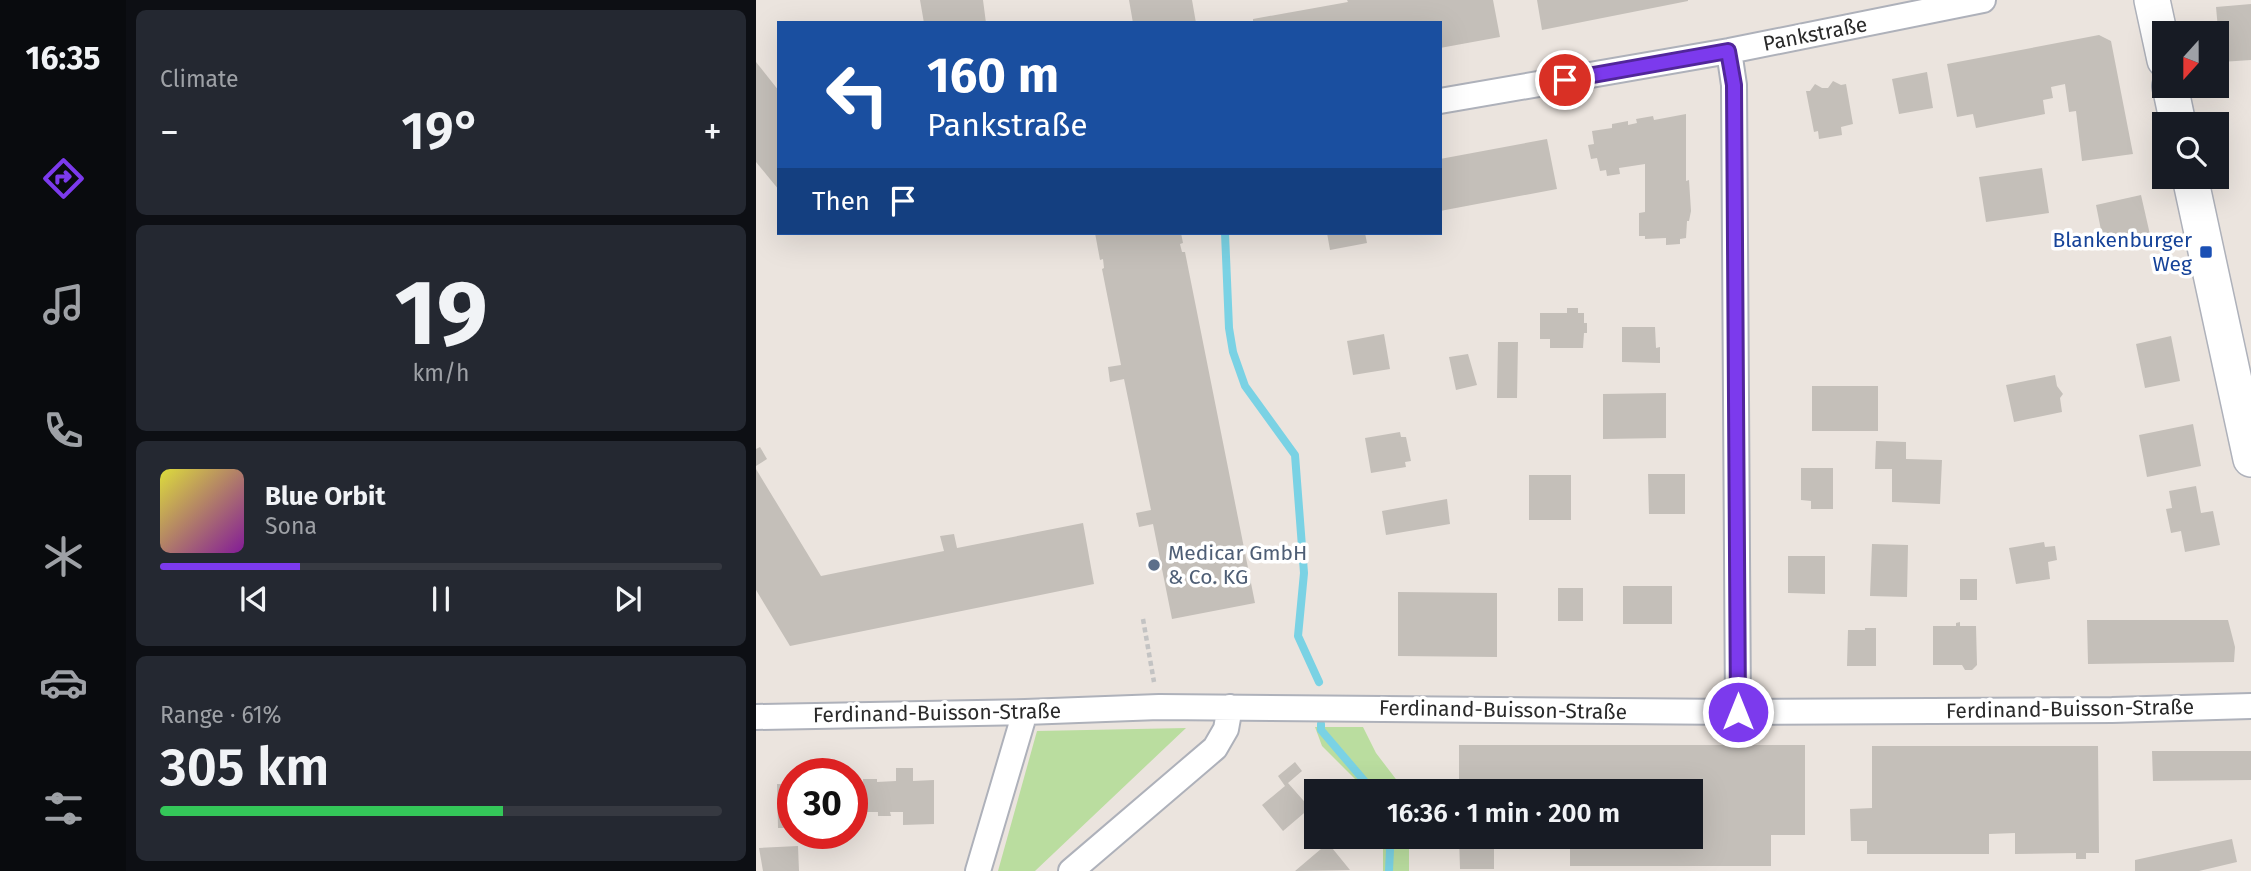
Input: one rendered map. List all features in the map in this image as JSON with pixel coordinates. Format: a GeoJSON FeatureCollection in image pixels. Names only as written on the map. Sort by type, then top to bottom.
{"type":"FeatureCollection","features":[{"type":"Feature","properties":{"kind":"main road"},"geometry":{"type":"LineString","coordinates":[[2152,0],[2157,21]]}},
{"type":"Feature","properties":{"kind":"main road"},"geometry":{"type":"LineString","coordinates":[[2193,189],[2243,379],[2251,459]]}},
{"type":"Feature","properties":{"kind":"street","name":"Pankstraße"},"geometry":{"type":"LineString","coordinates":[[1442,101],[1728,51],[1983,0]]}},
{"type":"Feature","properties":{"kind":"street"},"geometry":{"type":"LineString","coordinates":[[1728,51],[1734,85],[1738,712]]}},
{"type":"Feature","properties":{"kind":"street","name":"Ferdinand-Buisson-Straße"},"geometry":{"type":"LineString","coordinates":[[756,717],[1159,707],[1738,712],[2112,710],[2251,706]]}},
{"type":"Feature","properties":{"kind":"street"},"geometry":{"type":"LineString","coordinates":[[1071,871],[1215,748],[1226,729],[1230,707]]}},
{"type":"Feature","properties":{"kind":"street"},"geometry":{"type":"LineString","coordinates":[[978,871],[1025,712]]}},
{"type":"Feature","properties":{"kind":"path"},"geometry":{"type":"LineString","coordinates":[[1143,619],[1159,707]]}},
{"type":"Feature","properties":{"kind":"green space"},"geometry":{"type":"Polygon","coordinates":[[[1315,727],[1363,727],[1376,753],[1396,779],[1355,779],[1322,746],[1315,727]]]}},
{"type":"Feature","properties":{"kind":"green space"},"geometry":{"type":"Polygon","coordinates":[[[1186,728],[1035,871],[998,871],[1037,731],[1186,728]]]}},
{"type":"Feature","properties":{"kind":"green space"},"geometry":{"type":"Polygon","coordinates":[[[1383,849],[1409,849],[1409,871],[1383,871],[1383,849]]]}},
{"type":"Feature","properties":{"kind":"building"},"geometry":{"type":"Polygon","coordinates":[[[920,0],[983,0],[986,21],[924,21],[920,0]]]}},
{"type":"Feature","properties":{"kind":"building"},"geometry":{"type":"Polygon","coordinates":[[[1129,0],[1192,0],[1196,21],[1133,21],[1129,0]]]}},
{"type":"Feature","properties":{"kind":"building"},"geometry":{"type":"Polygon","coordinates":[[[1347,0],[1493,0],[1500,37],[1442,48],[1442,21],[1253,21],[1348,2],[1347,0]]]}},
{"type":"Feature","properties":{"kind":"building"},"geometry":{"type":"Polygon","coordinates":[[[1537,0],[1688,0],[1688,1],[1542,30],[1537,0]]]}},
{"type":"Feature","properties":{"kind":"building"},"geometry":{"type":"Polygon","coordinates":[[[2251,4],[2251,60],[2230,61],[2230,21],[2217,21],[2216,7],[2251,4]]]}},
{"type":"Feature","properties":{"kind":"building"},"geometry":{"type":"Polygon","coordinates":[[[2099,35],[2111,41],[2133,154],[2082,161],[2076,111],[2069,112],[2065,84],[2051,87],[2053,98],[2043,100],[2045,114],[1976,128],[1973,114],[1957,117],[1947,64],[2099,35]]]}},
{"type":"Feature","properties":{"kind":"building"},"geometry":{"type":"Polygon","coordinates":[[[756,62],[777,88],[777,188],[756,162],[756,62]]]}},
{"type":"Feature","properties":{"kind":"building"},"geometry":{"type":"Polygon","coordinates":[[[1927,72],[1933,108],[1899,114],[1892,79],[1927,72]]]}},
{"type":"Feature","properties":{"kind":"building"},"geometry":{"type":"Polygon","coordinates":[[[1833,81],[1846,84],[1853,124],[1841,127],[1842,135],[1819,139],[1818,131],[1814,132],[1806,91],[1810,91],[1815,84],[1828,88],[1833,81]]]}},
{"type":"Feature","properties":{"kind":"building"},"geometry":{"type":"Polygon","coordinates":[[[1686,114],[1686,181],[1689,180],[1691,211],[1687,221],[1686,238],[1680,239],[1680,244],[1666,245],[1666,238],[1645,239],[1645,236],[1639,236],[1639,213],[1645,212],[1645,164],[1619,168],[1620,174],[1607,176],[1606,170],[1600,171],[1597,158],[1591,159],[1588,145],[1594,144],[1592,131],[1612,128],[1612,124],[1628,121],[1628,125],[1637,123],[1636,119],[1653,116],[1654,120],[1686,114]]]}},
{"type":"Feature","properties":{"kind":"building"},"geometry":{"type":"Polygon","coordinates":[[[1547,139],[1557,189],[1442,211],[1442,159],[1547,139]]]}},
{"type":"Feature","properties":{"kind":"building"},"geometry":{"type":"Polygon","coordinates":[[[2042,168],[2049,213],[1986,222],[1979,177],[2042,168]]]}},
{"type":"Feature","properties":{"kind":"building"},"geometry":{"type":"Polygon","coordinates":[[[2141,195],[2151,239],[2105,250],[2096,205],[2141,195]]]}},
{"type":"Feature","properties":{"kind":"building"},"geometry":{"type":"Polygon","coordinates":[[[1095,235],[1181,235],[1183,243],[1180,244],[1182,252],[1185,252],[1255,603],[1172,619],[1153,524],[1139,527],[1136,513],[1151,510],[1124,379],[1110,382],[1108,367],[1121,365],[1102,269],[1103,259],[1100,260],[1095,235]]]}},
{"type":"Feature","properties":{"kind":"building"},"geometry":{"type":"Polygon","coordinates":[[[1327,235],[1365,235],[1367,243],[1330,250],[1327,235]]]}},
{"type":"Feature","properties":{"kind":"building"},"geometry":{"type":"Polygon","coordinates":[[[1567,308],[1578,308],[1578,313],[1584,313],[1587,333],[1584,333],[1583,348],[1550,348],[1550,339],[1540,339],[1540,313],[1567,313],[1567,308]]]}},
{"type":"Feature","properties":{"kind":"building"},"geometry":{"type":"Polygon","coordinates":[[[1622,327],[1655,327],[1656,348],[1660,347],[1660,363],[1622,362],[1622,327]]]}},
{"type":"Feature","properties":{"kind":"building"},"geometry":{"type":"Polygon","coordinates":[[[1384,334],[1390,369],[1353,375],[1347,341],[1384,334]]]}},
{"type":"Feature","properties":{"kind":"building"},"geometry":{"type":"Polygon","coordinates":[[[2171,336],[2180,381],[2145,388],[2136,344],[2171,336]]]}},
{"type":"Feature","properties":{"kind":"building"},"geometry":{"type":"Polygon","coordinates":[[[1498,342],[1518,342],[1517,398],[1497,398],[1498,342]]]}},
{"type":"Feature","properties":{"kind":"building"},"geometry":{"type":"Polygon","coordinates":[[[1468,354],[1477,385],[1456,390],[1449,357],[1468,354]]]}},
{"type":"Feature","properties":{"kind":"building"},"geometry":{"type":"Polygon","coordinates":[[[2055,375],[2057,386],[2063,394],[2060,398],[2062,412],[2014,422],[2006,385],[2055,375]]]}},
{"type":"Feature","properties":{"kind":"building"},"geometry":{"type":"Polygon","coordinates":[[[1812,386],[1878,386],[1878,431],[1812,431],[1812,386]]]}},
{"type":"Feature","properties":{"kind":"building"},"geometry":{"type":"Polygon","coordinates":[[[1666,393],[1666,438],[1603,439],[1603,394],[1666,393]]]}},
{"type":"Feature","properties":{"kind":"building"},"geometry":{"type":"Polygon","coordinates":[[[2193,424],[2201,466],[2147,477],[2139,435],[2193,424]]]}},
{"type":"Feature","properties":{"kind":"building"},"geometry":{"type":"Polygon","coordinates":[[[1400,432],[1401,437],[1406,437],[1411,461],[1405,462],[1406,467],[1371,473],[1365,438],[1400,432]]]}},
{"type":"Feature","properties":{"kind":"building"},"geometry":{"type":"Polygon","coordinates":[[[1876,441],[1906,442],[1906,459],[1942,460],[1940,504],[1892,502],[1892,469],[1875,469],[1876,441]]]}},
{"type":"Feature","properties":{"kind":"building"},"geometry":{"type":"Polygon","coordinates":[[[760,447],[767,459],[756,466],[756,449],[760,447]]]}},
{"type":"Feature","properties":{"kind":"building"},"geometry":{"type":"Polygon","coordinates":[[[1801,468],[1833,468],[1833,509],[1811,509],[1811,501],[1801,500],[1801,468]]]}},
{"type":"Feature","properties":{"kind":"building"},"geometry":{"type":"Polygon","coordinates":[[[756,469],[821,576],[944,551],[940,536],[954,534],[957,548],[1083,523],[1094,584],[790,646],[756,590],[756,469]]]}},
{"type":"Feature","properties":{"kind":"building"},"geometry":{"type":"Polygon","coordinates":[[[1648,474],[1685,474],[1685,514],[1649,514],[1648,474]]]}},
{"type":"Feature","properties":{"kind":"building"},"geometry":{"type":"Polygon","coordinates":[[[1529,475],[1571,475],[1571,520],[1529,520],[1529,475]]]}},
{"type":"Feature","properties":{"kind":"building"},"geometry":{"type":"Polygon","coordinates":[[[2196,486],[2201,513],[2213,511],[2220,545],[2185,552],[2181,531],[2171,533],[2166,509],[2172,508],[2169,491],[2196,486]]]}},
{"type":"Feature","properties":{"kind":"building"},"geometry":{"type":"Polygon","coordinates":[[[1447,499],[1450,524],[1386,535],[1382,511],[1447,499]]]}},
{"type":"Feature","properties":{"kind":"building"},"geometry":{"type":"Polygon","coordinates":[[[2044,542],[2045,547],[2055,546],[2057,560],[2048,562],[2050,579],[2016,584],[2009,548],[2044,542]]]}},
{"type":"Feature","properties":{"kind":"building"},"geometry":{"type":"Polygon","coordinates":[[[1872,544],[1908,545],[1907,597],[1870,596],[1872,544]]]}},
{"type":"Feature","properties":{"kind":"building"},"geometry":{"type":"Polygon","coordinates":[[[1788,556],[1825,556],[1825,594],[1788,593],[1788,556]]]}},
{"type":"Feature","properties":{"kind":"building"},"geometry":{"type":"Polygon","coordinates":[[[1960,579],[1977,579],[1977,600],[1960,600],[1960,579]]]}},
{"type":"Feature","properties":{"kind":"building"},"geometry":{"type":"Polygon","coordinates":[[[1623,586],[1672,586],[1672,624],[1623,624],[1623,586]]]}},
{"type":"Feature","properties":{"kind":"building"},"geometry":{"type":"Polygon","coordinates":[[[1558,588],[1583,588],[1583,621],[1558,621],[1558,588]]]}},
{"type":"Feature","properties":{"kind":"building"},"geometry":{"type":"Polygon","coordinates":[[[1398,592],[1497,593],[1497,657],[1398,656],[1398,592]]]}},
{"type":"Feature","properties":{"kind":"building"},"geometry":{"type":"Polygon","coordinates":[[[2087,620],[2228,620],[2235,647],[2234,662],[2088,664],[2087,620]]]}},
{"type":"Feature","properties":{"kind":"building"},"geometry":{"type":"Polygon","coordinates":[[[1960,622],[1960,626],[1976,626],[1977,665],[1972,670],[1965,670],[1962,665],[1933,665],[1933,626],[1956,626],[1956,623],[1960,622]]]}},
{"type":"Feature","properties":{"kind":"building"},"geometry":{"type":"Polygon","coordinates":[[[1876,628],[1876,666],[1847,666],[1848,630],[1876,628]]]}},
{"type":"Feature","properties":{"kind":"building"},"geometry":{"type":"Polygon","coordinates":[[[1459,745],[1805,745],[1805,835],[1771,835],[1771,866],[1570,866],[1570,849],[1703,849],[1703,779],[1459,779],[1459,745]]]}},
{"type":"Feature","properties":{"kind":"building"},"geometry":{"type":"Polygon","coordinates":[[[1872,746],[2098,746],[2099,853],[2086,853],[2086,859],[2076,859],[2076,853],[2015,854],[2015,833],[1989,834],[1989,854],[1867,854],[1867,841],[1851,841],[1850,809],[1872,808],[1872,746]]]}},
{"type":"Feature","properties":{"kind":"building"},"geometry":{"type":"Polygon","coordinates":[[[2152,751],[2251,751],[2251,780],[2153,781],[2152,751]]]}},
{"type":"Feature","properties":{"kind":"building"},"geometry":{"type":"Polygon","coordinates":[[[1295,762],[1302,771],[1288,783],[1304,801],[1304,813],[1283,831],[1262,805],[1285,786],[1278,776],[1295,762]]]}},
{"type":"Feature","properties":{"kind":"building"},"geometry":{"type":"Polygon","coordinates":[[[896,768],[913,768],[913,781],[934,780],[934,824],[903,825],[903,812],[878,816],[878,812],[868,812],[868,779],[877,779],[877,782],[896,781],[896,768]]]}},
{"type":"Feature","properties":{"kind":"building"},"geometry":{"type":"Polygon","coordinates":[[[2232,839],[2237,862],[2199,871],[2135,871],[2135,860],[2232,839]]]}},
{"type":"Feature","properties":{"kind":"building"},"geometry":{"type":"Polygon","coordinates":[[[759,848],[798,849],[799,871],[763,871],[759,848]]]}},
{"type":"Feature","properties":{"kind":"building"},"geometry":{"type":"Polygon","coordinates":[[[1321,849],[1333,849],[1350,870],[1295,871],[1321,849]]]}},
{"type":"Feature","properties":{"kind":"building"},"geometry":{"type":"Polygon","coordinates":[[[1459,849],[1494,849],[1494,869],[1460,869],[1459,849]]]}},
{"type":"Feature","properties":{"kind":"waterway"},"geometry":{"type":"LineString","coordinates":[[1225,235],[1229,328],[1233,352],[1245,386],[1295,455],[1304,573],[1298,636],[1319,682]]}},
{"type":"Feature","properties":{"kind":"waterway"},"geometry":{"type":"LineString","coordinates":[[1321,724],[1321,730],[1363,779]]}},
{"type":"Feature","properties":{"kind":"waterway"},"geometry":{"type":"LineString","coordinates":[[1389,871],[1390,849]]}},
{"type":"Feature","properties":{"kind":"place","name":"Blankenburger Weg"},"geometry":{"type":"Point","coordinates":[2206,252]}},
{"type":"Feature","properties":{"kind":"place","name":"Medicar GmbH & Co. KG"},"geometry":{"type":"Point","coordinates":[1154,565]}},
{"type":"Feature","properties":{"kind":"route"},"geometry":{"type":"LineString","coordinates":[[1565,80],[1728,51],[1734,85],[1738,712]]}}]}
